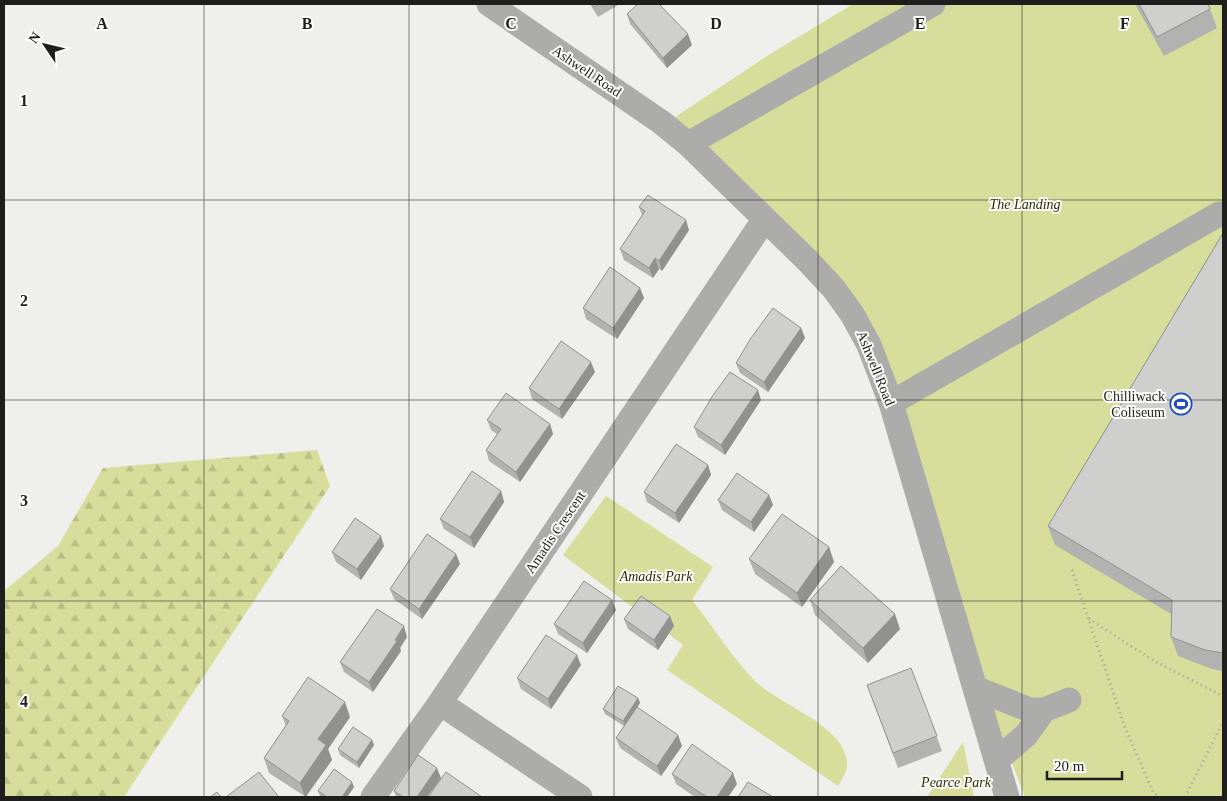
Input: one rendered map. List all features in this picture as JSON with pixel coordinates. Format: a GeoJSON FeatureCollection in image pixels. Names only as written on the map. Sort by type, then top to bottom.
{"type":"FeatureCollection","features":[{"type":"Feature","properties":{"kind":"street","name":"Ashwell Road"},"geometry":{"type":"LineString","coordinates":[[489,4],[661,122],[688,144],[834,288],[852,314],[869,345],[892,403],[1008,797]]}},
{"type":"Feature","properties":{"kind":"street"},"geometry":{"type":"LineString","coordinates":[[688,144],[933,4]]}},
{"type":"Feature","properties":{"kind":"street"},"geometry":{"type":"LineString","coordinates":[[892,403],[1219,214],[1223,215]]}},
{"type":"Feature","properties":{"kind":"street","name":"Amadis Crescent"},"geometry":{"type":"LineString","coordinates":[[373,797],[440,703],[764,220]]}},
{"type":"Feature","properties":{"kind":"street"},"geometry":{"type":"LineString","coordinates":[[975,688],[1030,710],[1044,710],[1069,700]]}},
{"type":"Feature","properties":{"kind":"street"},"geometry":{"type":"LineString","coordinates":[[440,703],[580,797]]}},
{"type":"Feature","properties":{"kind":"street"},"geometry":{"type":"LineString","coordinates":[[997,760],[1026,735],[1044,710]]}},
{"type":"Feature","properties":{"kind":"path"},"geometry":{"type":"LineString","coordinates":[[1072,570],[1124,725],[1154,792],[1160,797]]}},
{"type":"Feature","properties":{"kind":"path"},"geometry":{"type":"LineString","coordinates":[[1088,619],[1154,662],[1223,696]]}},
{"type":"Feature","properties":{"kind":"path"},"geometry":{"type":"LineString","coordinates":[[1185,797],[1223,722]]}},
{"type":"Feature","properties":{"kind":"green space","name":"The Landing"},"geometry":{"type":"Polygon","coordinates":[[[853,4],[1223,4],[1223,797],[1025,797],[982,685],[894,386],[786,226],[675,117],[767,56],[853,4]]]}},
{"type":"Feature","properties":{"kind":"green space"},"geometry":{"type":"Polygon","coordinates":[[[317,450],[330,486],[124,797],[4,797],[4,591],[58,546],[103,468],[317,450]]]}},
{"type":"Feature","properties":{"kind":"green space","name":"Amadis Park"},"geometry":{"type":"Polygon","coordinates":[[[606,496],[713,567],[692,600],[755,681],[809,716],[835,737],[843,749],[847,762],[846,772],[838,786],[667,670],[683,645],[563,555],[606,496]]]}},
{"type":"Feature","properties":{"kind":"green space","name":"Pearce Park"},"geometry":{"type":"Polygon","coordinates":[[[963,742],[974,797],[927,797],[963,742]]]}},
{"type":"Feature","properties":{"kind":"building"},"geometry":{"type":"Polygon","coordinates":[[[638,4],[659,4],[688,34],[663,58],[627,14],[638,4]]]}},
{"type":"Feature","properties":{"kind":"building"},"geometry":{"type":"Polygon","coordinates":[[[1139,4],[1208,4],[1210,9],[1157,37],[1139,4]]]}},
{"type":"Feature","properties":{"kind":"building"},"geometry":{"type":"Polygon","coordinates":[[[648,195],[686,220],[659,261],[655,258],[649,268],[620,249],[645,211],[639,207],[648,195]]]}},
{"type":"Feature","properties":{"kind":"building","name":"Chilliwack Coliseum"},"geometry":{"type":"Polygon","coordinates":[[[1223,233],[1223,653],[1205,650],[1171,637],[1172,600],[1048,526],[1223,233]]]}},
{"type":"Feature","properties":{"kind":"building"},"geometry":{"type":"Polygon","coordinates":[[[610,267],[640,288],[613,328],[583,308],[610,267]]]}},
{"type":"Feature","properties":{"kind":"building"},"geometry":{"type":"Polygon","coordinates":[[[773,308],[801,328],[764,382],[736,363],[751,338],[773,308]]]}},
{"type":"Feature","properties":{"kind":"building"},"geometry":{"type":"Polygon","coordinates":[[[561,341],[591,362],[559,409],[529,388],[561,341]]]}},
{"type":"Feature","properties":{"kind":"building"},"geometry":{"type":"Polygon","coordinates":[[[730,372],[758,390],[721,445],[694,427],[713,395],[730,372]]]}},
{"type":"Feature","properties":{"kind":"building"},"geometry":{"type":"Polygon","coordinates":[[[506,393],[550,424],[516,472],[486,450],[501,429],[487,420],[506,393]]]}},
{"type":"Feature","properties":{"kind":"building"},"geometry":{"type":"Polygon","coordinates":[[[676,444],[708,465],[675,513],[644,492],[676,444]]]}},
{"type":"Feature","properties":{"kind":"building"},"geometry":{"type":"Polygon","coordinates":[[[472,471],[501,491],[470,537],[440,519],[472,471]]]}},
{"type":"Feature","properties":{"kind":"building"},"geometry":{"type":"Polygon","coordinates":[[[737,473],[769,495],[751,522],[718,500],[737,473]]]}},
{"type":"Feature","properties":{"kind":"building"},"geometry":{"type":"Polygon","coordinates":[[[782,514],[829,547],[797,593],[749,559],[782,514]]]}},
{"type":"Feature","properties":{"kind":"building"},"geometry":{"type":"Polygon","coordinates":[[[355,518],[381,536],[357,569],[332,552],[355,518]]]}},
{"type":"Feature","properties":{"kind":"building"},"geometry":{"type":"Polygon","coordinates":[[[427,534],[456,554],[419,609],[390,589],[427,534]]]}},
{"type":"Feature","properties":{"kind":"building"},"geometry":{"type":"Polygon","coordinates":[[[841,566],[895,614],[863,648],[810,600],[841,566]]]}},
{"type":"Feature","properties":{"kind":"building"},"geometry":{"type":"Polygon","coordinates":[[[584,581],[612,600],[583,643],[554,624],[584,581]]]}},
{"type":"Feature","properties":{"kind":"building"},"geometry":{"type":"Polygon","coordinates":[[[641,596],[670,616],[654,640],[624,619],[641,596]]]}},
{"type":"Feature","properties":{"kind":"building"},"geometry":{"type":"Polygon","coordinates":[[[377,609],[404,626],[395,640],[397,641],[369,682],[340,662],[377,609]]]}},
{"type":"Feature","properties":{"kind":"building"},"geometry":{"type":"Polygon","coordinates":[[[546,635],[577,655],[548,699],[517,678],[546,635]]]}},
{"type":"Feature","properties":{"kind":"building"},"geometry":{"type":"Polygon","coordinates":[[[911,668],[937,736],[893,753],[867,685],[911,668]]]}},
{"type":"Feature","properties":{"kind":"building"},"geometry":{"type":"Polygon","coordinates":[[[308,677],[345,702],[318,739],[326,745],[300,783],[264,758],[289,721],[282,716],[308,677]]]}},
{"type":"Feature","properties":{"kind":"building"},"geometry":{"type":"Polygon","coordinates":[[[618,686],[638,698],[623,721],[603,709],[618,686]]]}},
{"type":"Feature","properties":{"kind":"building"},"geometry":{"type":"Polygon","coordinates":[[[637,707],[678,735],[657,766],[616,738],[637,707]]]}},
{"type":"Feature","properties":{"kind":"building"},"geometry":{"type":"Polygon","coordinates":[[[353,727],[372,740],[357,762],[338,749],[353,727]]]}},
{"type":"Feature","properties":{"kind":"building"},"geometry":{"type":"Polygon","coordinates":[[[692,744],[733,773],[717,797],[707,797],[672,774],[692,744]]]}},
{"type":"Feature","properties":{"kind":"building"},"geometry":{"type":"Polygon","coordinates":[[[418,755],[437,768],[417,797],[403,797],[394,791],[418,755]]]}},
{"type":"Feature","properties":{"kind":"building"},"geometry":{"type":"Polygon","coordinates":[[[334,769],[352,782],[342,797],[327,797],[318,791],[334,769]]]}},
{"type":"Feature","properties":{"kind":"building"},"geometry":{"type":"Polygon","coordinates":[[[259,772],[279,797],[226,797],[259,772]]]}},
{"type":"Feature","properties":{"kind":"building"},"geometry":{"type":"Polygon","coordinates":[[[446,772],[482,797],[428,797],[446,772]]]}},
{"type":"Feature","properties":{"kind":"building"},"geometry":{"type":"Polygon","coordinates":[[[748,782],[773,797],[738,797],[748,782]]]}},
{"type":"Feature","properties":{"kind":"building"},"geometry":{"type":"Polygon","coordinates":[[[217,792],[221,797],[210,797],[217,792]]]}},
{"type":"Feature","properties":{"kind":"place","name":"Chilliwack Coliseum"},"geometry":{"type":"Point","coordinates":[1181,404]}}]}
